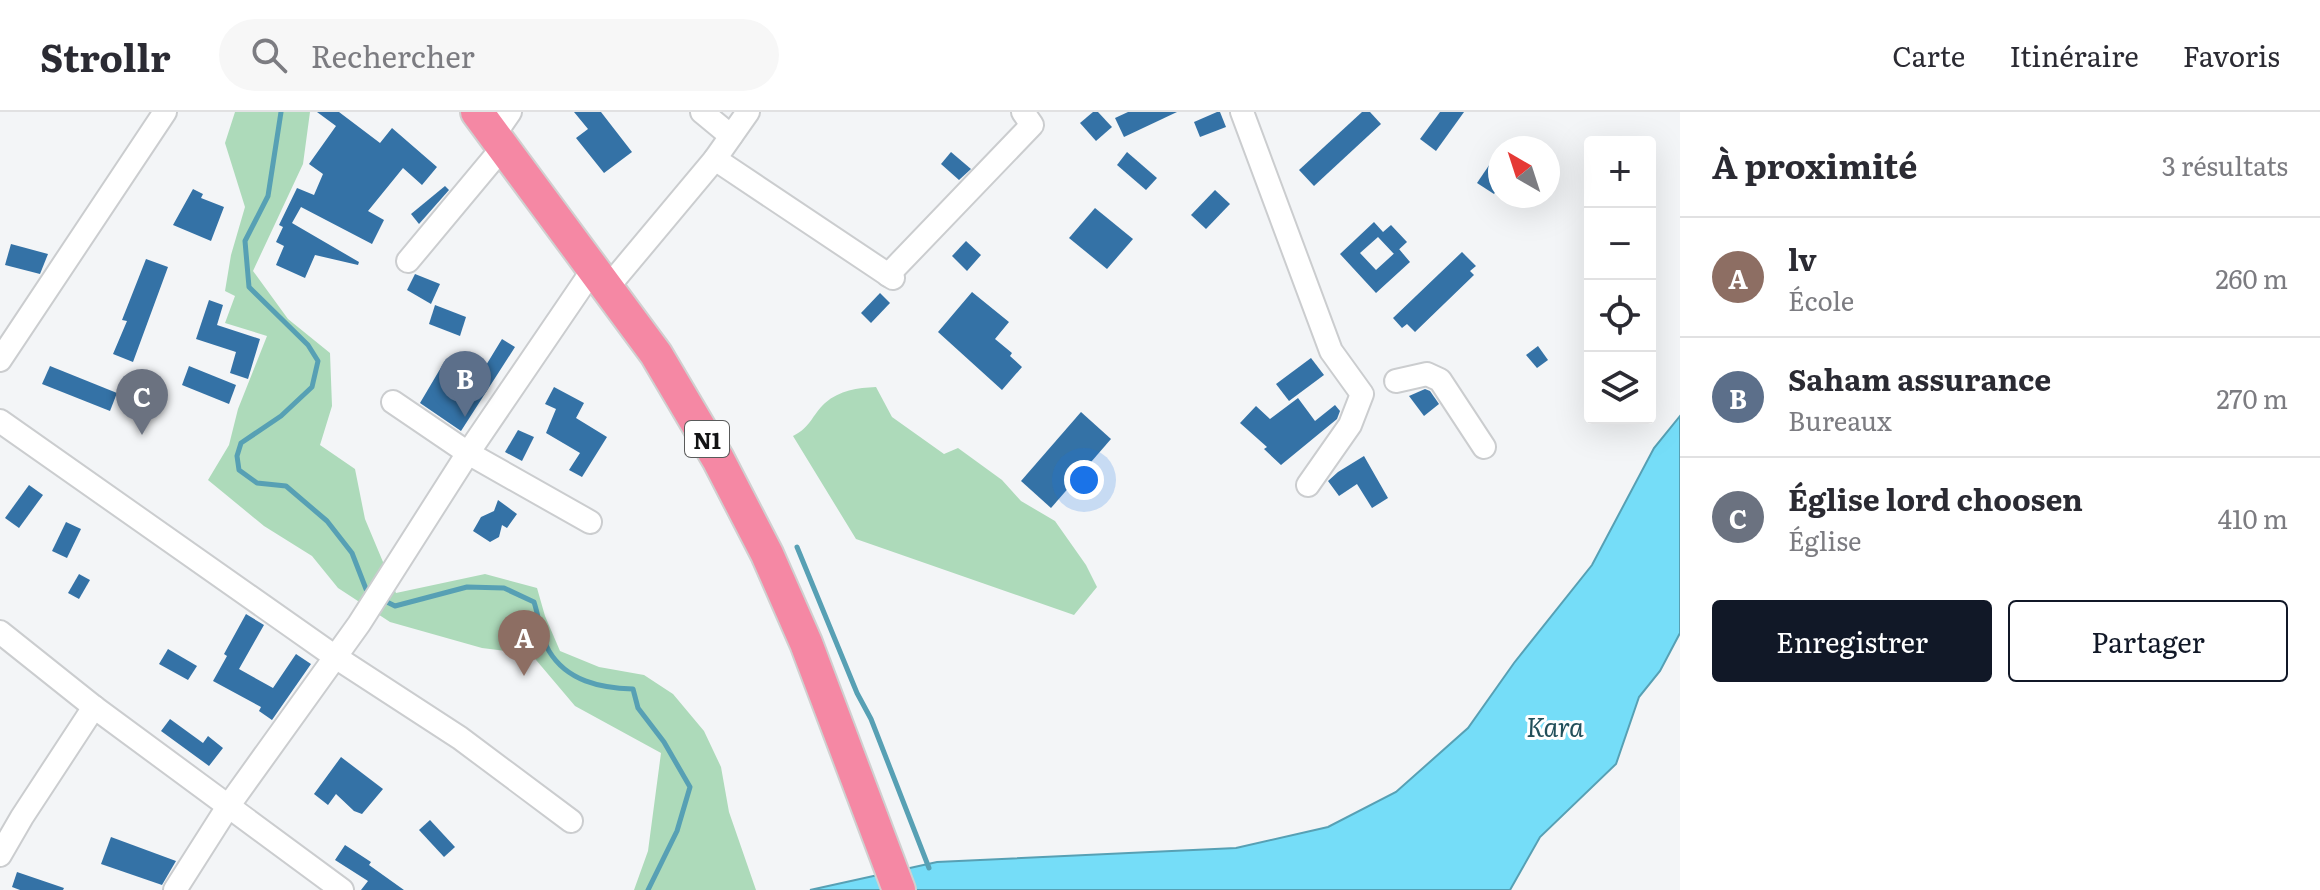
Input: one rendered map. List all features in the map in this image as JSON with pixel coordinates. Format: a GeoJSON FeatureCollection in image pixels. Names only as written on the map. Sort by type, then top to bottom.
{"type":"FeatureCollection","features":[{"type":"Feature","properties":{"kind":"highway","name":"N1"},"geometry":{"type":"LineString","coordinates":[[496,127],[676,385],[767,554],[806,643],[899,890]]}},
{"type":"Feature","properties":{"kind":"street"},"geometry":{"type":"LineString","coordinates":[[0,360],[165,112]]}},
{"type":"Feature","properties":{"kind":"street"},"geometry":{"type":"LineString","coordinates":[[702,112],[731,136]]}},
{"type":"Feature","properties":{"kind":"street"},"geometry":{"type":"LineString","coordinates":[[175,890],[229,805],[359,624],[468,453],[601,277],[715,159],[748,112]]}},
{"type":"Feature","properties":{"kind":"street"},"geometry":{"type":"LineString","coordinates":[[715,159],[890,276],[1032,125],[1023,112]]}},
{"type":"Feature","properties":{"kind":"street"},"geometry":{"type":"LineString","coordinates":[[1242,112],[1331,351],[1362,394],[1350,425],[1308,485]]}},
{"type":"Feature","properties":{"kind":"street"},"geometry":{"type":"LineString","coordinates":[[408,261],[496,127]]}},
{"type":"Feature","properties":{"kind":"street"},"geometry":{"type":"LineString","coordinates":[[1396,381],[1427,374],[1440,380],[1484,447]]}},
{"type":"Feature","properties":{"kind":"street"},"geometry":{"type":"LineString","coordinates":[[393,402],[468,453],[590,522]]}},
{"type":"Feature","properties":{"kind":"street"},"geometry":{"type":"LineString","coordinates":[[0,421],[334,656],[460,738],[571,821]]}},
{"type":"Feature","properties":{"kind":"street"},"geometry":{"type":"LineString","coordinates":[[0,632],[94,707],[342,890]]}},
{"type":"Feature","properties":{"kind":"street"},"geometry":{"type":"LineString","coordinates":[[0,855],[94,707]]}},
{"type":"Feature","properties":{"kind":"green space"},"geometry":{"type":"Polygon","coordinates":[[[235,112],[310,112],[303,164],[253,271],[288,319],[330,353],[332,406],[320,445],[355,469],[365,519],[396,593],[485,574],[537,588],[560,651],[599,667],[644,675],[673,694],[704,731],[721,767],[729,812],[756,890],[634,890],[648,851],[661,753],[575,706],[531,654],[482,648],[390,622],[338,588],[312,556],[264,526],[208,480],[229,445],[238,409],[267,336],[225,323],[235,296],[225,291],[231,255],[245,207],[225,143],[235,112]]]}},
{"type":"Feature","properties":{"kind":"green space"},"geometry":{"type":"Polygon","coordinates":[[[876,387],[892,417],[944,454],[958,448],[1002,480],[1021,501],[1055,521],[1086,565],[1097,587],[1074,615],[856,539],[793,436],[837,395],[849,390],[876,387]]]}},
{"type":"Feature","properties":{"kind":"water","name":"Kara"},"geometry":{"type":"Polygon","coordinates":[[[1680,416],[1680,633],[1660,671],[1639,697],[1616,764],[1540,837],[1510,890],[810,890],[937,862],[1236,848],[1328,827],[1396,792],[1468,728],[1514,663],[1592,565],[1654,448],[1680,416]]]}},
{"type":"Feature","properties":{"kind":"building"},"geometry":{"type":"Polygon","coordinates":[[[317,112],[339,112],[380,143],[392,128],[437,167],[422,185],[403,168],[368,211],[384,220],[372,244],[301,207],[292,223],[359,262],[358,265],[315,255],[305,278],[276,265],[284,246],[276,242],[283,227],[279,225],[297,188],[314,195],[323,174],[309,164],[336,126],[317,112]]]}},
{"type":"Feature","properties":{"kind":"building"},"geometry":{"type":"Polygon","coordinates":[[[574,112],[601,112],[632,152],[604,173],[576,138],[588,129],[574,112]]]}},
{"type":"Feature","properties":{"kind":"building"},"geometry":{"type":"Polygon","coordinates":[[[1093,112],[1098,112],[1112,127],[1096,141],[1080,123],[1093,112]]]}},
{"type":"Feature","properties":{"kind":"building"},"geometry":{"type":"Polygon","coordinates":[[[1128,112],[1177,112],[1124,137],[1115,118],[1128,112]]]}},
{"type":"Feature","properties":{"kind":"building"},"geometry":{"type":"Polygon","coordinates":[[[1220,112],[1226,127],[1200,137],[1194,122],[1220,112]]]}},
{"type":"Feature","properties":{"kind":"building"},"geometry":{"type":"Polygon","coordinates":[[[1362,112],[1370,112],[1381,124],[1314,186],[1299,170],[1362,112]]]}},
{"type":"Feature","properties":{"kind":"building"},"geometry":{"type":"Polygon","coordinates":[[[1440,112],[1464,112],[1436,151],[1420,139],[1440,112]]]}},
{"type":"Feature","properties":{"kind":"building"},"geometry":{"type":"Polygon","coordinates":[[[951,152],[971,169],[959,180],[941,164],[951,152]]]}},
{"type":"Feature","properties":{"kind":"building"},"geometry":{"type":"Polygon","coordinates":[[[1127,152],[1157,178],[1146,190],[1117,165],[1127,152]]]}},
{"type":"Feature","properties":{"kind":"building"},"geometry":{"type":"Polygon","coordinates":[[[1488,167],[1488,190],[1477,183],[1488,167]]]}},
{"type":"Feature","properties":{"kind":"building"},"geometry":{"type":"Polygon","coordinates":[[[445,186],[449,190],[419,224],[411,214],[445,186]]]}},
{"type":"Feature","properties":{"kind":"building"},"geometry":{"type":"Polygon","coordinates":[[[193,189],[203,194],[201,198],[224,207],[211,241],[173,225],[193,189]]]}},
{"type":"Feature","properties":{"kind":"building"},"geometry":{"type":"Polygon","coordinates":[[[1215,190],[1230,204],[1206,229],[1191,215],[1215,190]]]}},
{"type":"Feature","properties":{"kind":"building"},"geometry":{"type":"Polygon","coordinates":[[[1095,208],[1133,239],[1107,269],[1069,238],[1095,208]]]}},
{"type":"Feature","properties":{"kind":"building"},"geometry":{"type":"Polygon","coordinates":[[[1374,222],[1383,232],[1391,225],[1407,242],[1399,249],[1410,262],[1376,293],[1340,254],[1374,222]],[[1378,237],[1360,253],[1376,270],[1394,254],[1378,237]]]}},
{"type":"Feature","properties":{"kind":"building"},"geometry":{"type":"Polygon","coordinates":[[[966,241],[981,255],[967,271],[952,256],[966,241]]]}},
{"type":"Feature","properties":{"kind":"building"},"geometry":{"type":"Polygon","coordinates":[[[11,244],[48,254],[40,274],[5,265],[11,244]]]}},
{"type":"Feature","properties":{"kind":"building"},"geometry":{"type":"Polygon","coordinates":[[[1462,252],[1476,266],[1470,271],[1474,275],[1415,332],[1407,324],[1402,328],[1393,318],[1462,252]]]}},
{"type":"Feature","properties":{"kind":"building"},"geometry":{"type":"Polygon","coordinates":[[[146,259],[168,267],[133,362],[113,354],[127,321],[122,320],[146,259]]]}},
{"type":"Feature","properties":{"kind":"building"},"geometry":{"type":"Polygon","coordinates":[[[415,274],[440,284],[431,304],[407,290],[415,274]]]}},
{"type":"Feature","properties":{"kind":"building"},"geometry":{"type":"Polygon","coordinates":[[[972,292],[1009,322],[995,339],[1012,353],[1010,356],[1022,367],[1002,390],[938,332],[972,292]]]}},
{"type":"Feature","properties":{"kind":"building"},"geometry":{"type":"Polygon","coordinates":[[[880,293],[890,303],[871,323],[861,313],[880,293]]]}},
{"type":"Feature","properties":{"kind":"building"},"geometry":{"type":"Polygon","coordinates":[[[209,300],[223,305],[217,325],[260,339],[248,379],[230,373],[236,352],[196,339],[209,300]]]}},
{"type":"Feature","properties":{"kind":"building"},"geometry":{"type":"Polygon","coordinates":[[[435,305],[466,317],[460,336],[429,324],[435,305]]]}},
{"type":"Feature","properties":{"kind":"building"},"geometry":{"type":"Polygon","coordinates":[[[502,339],[515,347],[461,431],[420,403],[446,359],[477,380],[502,339]]]}},
{"type":"Feature","properties":{"kind":"building"},"geometry":{"type":"Polygon","coordinates":[[[1538,346],[1548,360],[1537,368],[1526,355],[1538,346]]]}},
{"type":"Feature","properties":{"kind":"building"},"geometry":{"type":"Polygon","coordinates":[[[1311,358],[1324,375],[1289,401],[1276,384],[1311,358]]]}},
{"type":"Feature","properties":{"kind":"building"},"geometry":{"type":"Polygon","coordinates":[[[50,366],[117,393],[110,411],[42,384],[50,366]]]}},
{"type":"Feature","properties":{"kind":"building"},"geometry":{"type":"Polygon","coordinates":[[[189,366],[236,385],[229,404],[182,385],[189,366]]]}},
{"type":"Feature","properties":{"kind":"building"},"geometry":{"type":"Polygon","coordinates":[[[554,387],[584,403],[576,418],[607,437],[582,477],[569,470],[580,453],[546,433],[556,409],[545,404],[554,387]]]}},
{"type":"Feature","properties":{"kind":"building"},"geometry":{"type":"Polygon","coordinates":[[[1425,389],[1439,404],[1424,416],[1409,396],[1425,389]]]}},
{"type":"Feature","properties":{"kind":"building"},"geometry":{"type":"Polygon","coordinates":[[[1298,398],[1315,421],[1335,405],[1340,411],[1337,419],[1281,465],[1264,449],[1267,447],[1240,423],[1256,406],[1270,419],[1298,398]]]}},
{"type":"Feature","properties":{"kind":"building"},"geometry":{"type":"Polygon","coordinates":[[[1081,412],[1111,439],[1051,508],[1021,481],[1081,412]]]}},
{"type":"Feature","properties":{"kind":"building"},"geometry":{"type":"Polygon","coordinates":[[[518,430],[534,437],[522,461],[505,452],[518,430]]]}},
{"type":"Feature","properties":{"kind":"building"},"geometry":{"type":"Polygon","coordinates":[[[1364,456],[1388,498],[1372,508],[1357,484],[1339,496],[1328,481],[1364,456]]]}},
{"type":"Feature","properties":{"kind":"building"},"geometry":{"type":"Polygon","coordinates":[[[29,485],[43,495],[19,528],[5,518],[29,485]]]}},
{"type":"Feature","properties":{"kind":"building"},"geometry":{"type":"Polygon","coordinates":[[[498,500],[517,514],[507,528],[502,525],[499,537],[490,542],[473,531],[481,517],[494,511],[498,500]]]}},
{"type":"Feature","properties":{"kind":"building"},"geometry":{"type":"Polygon","coordinates":[[[66,522],[81,529],[67,558],[52,551],[66,522]]]}},
{"type":"Feature","properties":{"kind":"building"},"geometry":{"type":"Polygon","coordinates":[[[79,574],[90,580],[79,599],[68,593],[79,574]]]}},
{"type":"Feature","properties":{"kind":"building"},"geometry":{"type":"Polygon","coordinates":[[[246,614],[264,625],[239,669],[273,688],[296,654],[311,664],[272,720],[259,711],[261,707],[213,681],[246,614]]]}},
{"type":"Feature","properties":{"kind":"building"},"geometry":{"type":"Polygon","coordinates":[[[168,649],[197,666],[188,680],[159,664],[168,649]]]}},
{"type":"Feature","properties":{"kind":"building"},"geometry":{"type":"Polygon","coordinates":[[[170,719],[203,743],[208,736],[223,748],[209,766],[161,731],[170,719]]]}},
{"type":"Feature","properties":{"kind":"building"},"geometry":{"type":"Polygon","coordinates":[[[341,757],[383,789],[362,814],[354,811],[336,794],[328,805],[314,794],[341,757]]]}},
{"type":"Feature","properties":{"kind":"building"},"geometry":{"type":"Polygon","coordinates":[[[430,820],[455,847],[444,857],[419,830],[430,820]]]}},
{"type":"Feature","properties":{"kind":"building"},"geometry":{"type":"Polygon","coordinates":[[[111,837],[176,861],[162,885],[101,864],[111,837]]]}},
{"type":"Feature","properties":{"kind":"building"},"geometry":{"type":"Polygon","coordinates":[[[345,845],[404,890],[361,890],[368,881],[335,860],[345,845]]]}},
{"type":"Feature","properties":{"kind":"building"},"geometry":{"type":"Polygon","coordinates":[[[17,872],[64,888],[20,890],[12,887],[17,872]]]}},
{"type":"Feature","properties":{"kind":"waterway"},"geometry":{"type":"LineString","coordinates":[[281,112],[268,196],[245,241],[249,287],[308,345],[318,361],[312,387],[281,416],[241,443],[237,456],[239,470],[257,483],[286,486],[327,521],[352,553],[366,589],[371,593]]}},
{"type":"Feature","properties":{"kind":"waterway"},"geometry":{"type":"LineString","coordinates":[[797,547],[857,693],[871,719],[929,868]]}},
{"type":"Feature","properties":{"kind":"waterway"},"geometry":{"type":"LineString","coordinates":[[383,600],[395,606],[467,587],[504,588],[534,602],[546,646],[565,669],[585,681],[633,689],[638,708],[664,742],[690,787],[677,831],[648,890]]}},
{"type":"Feature","properties":{"kind":"place","name":"Saham assurance"},"geometry":{"type":"Point","coordinates":[465,417]}},
{"type":"Feature","properties":{"kind":"place","name":"Église lord choosen"},"geometry":{"type":"Point","coordinates":[142,435]}},
{"type":"Feature","properties":{"kind":"place","name":"lv"},"geometry":{"type":"Point","coordinates":[524,676]}}]}
